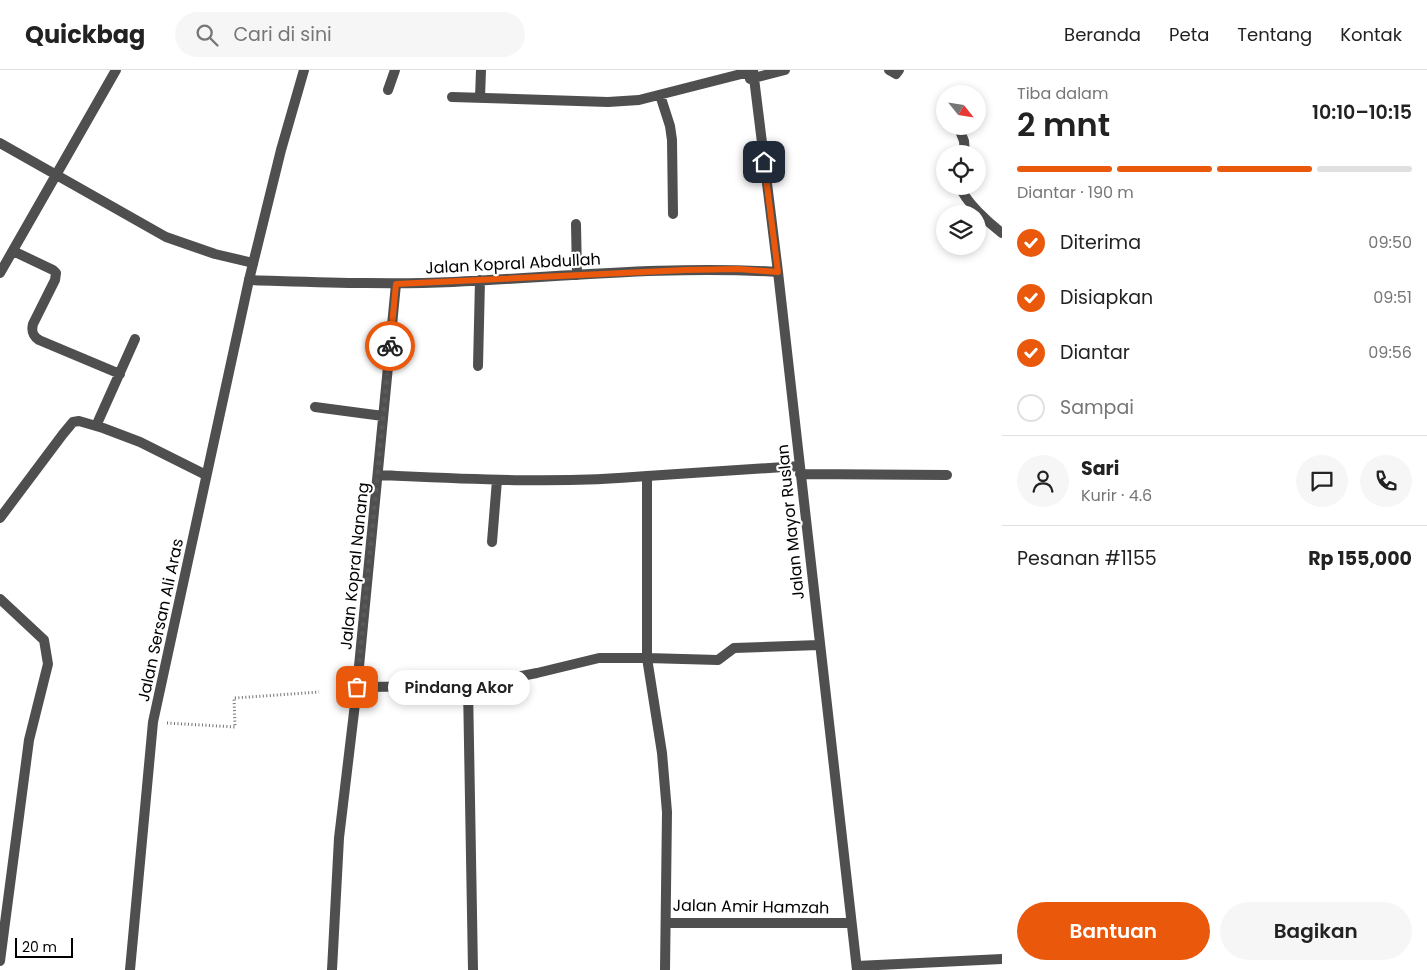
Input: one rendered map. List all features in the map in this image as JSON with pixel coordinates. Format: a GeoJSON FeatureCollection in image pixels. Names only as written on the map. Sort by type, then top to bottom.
{"type":"FeatureCollection","features":[{"type":"Feature","properties":{"kind":"street"},"geometry":{"type":"LineString","coordinates":[[0,273],[116,70]]}},
{"type":"Feature","properties":{"kind":"street","name":"Jalan Sersan Ali Aras"},"geometry":{"type":"LineString","coordinates":[[130,970],[153,722],[249,280],[281,150],[304,70]]}},
{"type":"Feature","properties":{"kind":"street"},"geometry":{"type":"LineString","coordinates":[[388,90],[395,70]]}},
{"type":"Feature","properties":{"kind":"street"},"geometry":{"type":"LineString","coordinates":[[480,98],[481,70]]}},
{"type":"Feature","properties":{"kind":"street"},"geometry":{"type":"LineString","coordinates":[[452,97],[608,102],[639,100],[752,73],[785,70]]}},
{"type":"Feature","properties":{"kind":"street"},"geometry":{"type":"LineString","coordinates":[[889,70],[896,74],[898,70]]}},
{"type":"Feature","properties":{"kind":"street","name":"Jalan Mayor Ruslan"},"geometry":{"type":"LineString","coordinates":[[752,73],[778,272],[857,968]]}},
{"type":"Feature","properties":{"kind":"street"},"geometry":{"type":"LineString","coordinates":[[660,95],[670,126],[673,214]]}},
{"type":"Feature","properties":{"kind":"street"},"geometry":{"type":"LineString","coordinates":[[0,144],[166,237],[215,254],[253,263]]}},
{"type":"Feature","properties":{"kind":"street"},"geometry":{"type":"LineString","coordinates":[[964,195],[990,223],[1002,232]]}},
{"type":"Feature","properties":{"kind":"street"},"geometry":{"type":"LineString","coordinates":[[576,224],[577,275]]}},
{"type":"Feature","properties":{"kind":"street"},"geometry":{"type":"LineString","coordinates":[[13,252],[56,273],[56,280],[32,324],[31,331],[34,337],[120,374]]}},
{"type":"Feature","properties":{"kind":"street","name":"Jalan Kopral Abdullah"},"geometry":{"type":"LineString","coordinates":[[249,280],[396,284],[685,270],[738,269],[778,272]]}},
{"type":"Feature","properties":{"kind":"street"},"geometry":{"type":"LineString","coordinates":[[478,366],[480,280]]}},
{"type":"Feature","properties":{"kind":"street","name":"Jalan Kopral Nanang"},"geometry":{"type":"LineString","coordinates":[[332,970],[339,838],[357,687],[396,284]]}},
{"type":"Feature","properties":{"kind":"street"},"geometry":{"type":"LineString","coordinates":[[96,426],[136,339]]}},
{"type":"Feature","properties":{"kind":"street"},"geometry":{"type":"LineString","coordinates":[[314,408],[383,416]]}},
{"type":"Feature","properties":{"kind":"street"},"geometry":{"type":"LineString","coordinates":[[0,518],[73,422],[79,421],[96,426],[140,442],[206,475]]}},
{"type":"Feature","properties":{"kind":"street"},"geometry":{"type":"LineString","coordinates":[[378,476],[558,481],[800,470],[947,475]]}},
{"type":"Feature","properties":{"kind":"street","name":"Jalan Amir Hamzah"},"geometry":{"type":"LineString","coordinates":[[648,476],[647,658],[662,753],[668,812],[666,922],[851,923]]}},
{"type":"Feature","properties":{"kind":"street"},"geometry":{"type":"LineString","coordinates":[[492,542],[497,480]]}},
{"type":"Feature","properties":{"kind":"street"},"geometry":{"type":"LineString","coordinates":[[0,599],[44,640],[48,664],[29,740],[0,962]]}},
{"type":"Feature","properties":{"kind":"street"},"geometry":{"type":"LineString","coordinates":[[357,687],[468,686],[537,673],[598,658],[718,660],[734,648],[819,645]]}},
{"type":"Feature","properties":{"kind":"street"},"geometry":{"type":"LineString","coordinates":[[468,686],[473,970]]}},
{"type":"Feature","properties":{"kind":"street"},"geometry":{"type":"LineString","coordinates":[[665,970],[666,922]]}},
{"type":"Feature","properties":{"kind":"street"},"geometry":{"type":"LineString","coordinates":[[857,968],[1002,959]]}},
{"type":"Feature","properties":{"kind":"path"},"geometry":{"type":"LineString","coordinates":[[153,722],[235,727],[234,698],[319,692]]}},
{"type":"Feature","properties":{"kind":"way so far"},"geometry":{"type":"LineString","coordinates":[[357,687],[390,346]]}},
{"type":"Feature","properties":{"kind":"place","name":"Pindang Akor"},"geometry":{"type":"Point","coordinates":[357,687]}},
{"type":"Feature","properties":{"kind":"route"},"geometry":{"type":"LineString","coordinates":[[390,346],[396,284],[685,270],[738,269],[778,272],[764,162]]}}]}
